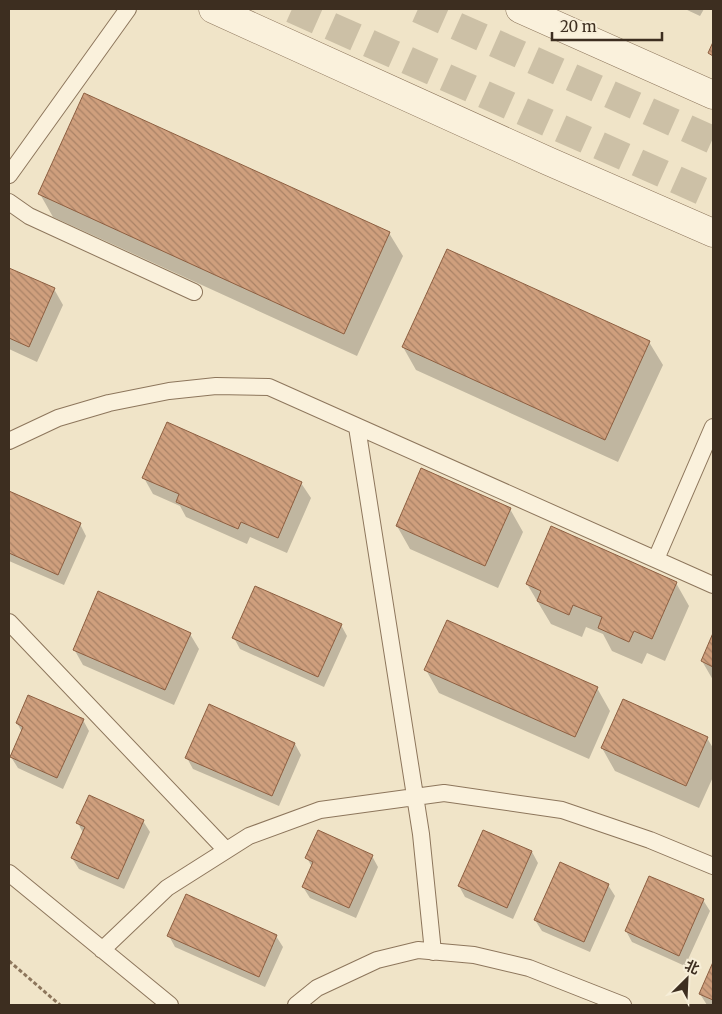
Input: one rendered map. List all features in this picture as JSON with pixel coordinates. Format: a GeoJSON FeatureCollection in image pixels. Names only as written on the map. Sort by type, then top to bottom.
{"type":"FeatureCollection","features":[{"type":"Feature","properties":{"kind":"street"},"geometry":{"type":"LineString","coordinates":[[213,9],[548,161],[713,233]]}},
{"type":"Feature","properties":{"kind":"street"},"geometry":{"type":"LineString","coordinates":[[520,9],[713,95]]}},
{"type":"Feature","properties":{"kind":"lane"},"geometry":{"type":"LineString","coordinates":[[9,175],[128,9]]}},
{"type":"Feature","properties":{"kind":"lane"},"geometry":{"type":"LineString","coordinates":[[9,202],[29,216],[194,292]]}},
{"type":"Feature","properties":{"kind":"lane"},"geometry":{"type":"LineString","coordinates":[[9,441],[58,418],[109,403],[168,391],[216,386],[269,387],[713,585]]}},
{"type":"Feature","properties":{"kind":"lane"},"geometry":{"type":"LineString","coordinates":[[357,427],[421,834],[433,952]]}},
{"type":"Feature","properties":{"kind":"lane"},"geometry":{"type":"LineString","coordinates":[[656,559],[713,427]]}},
{"type":"Feature","properties":{"kind":"lane"},"geometry":{"type":"LineString","coordinates":[[9,622],[226,850]]}},
{"type":"Feature","properties":{"kind":"lane"},"geometry":{"type":"LineString","coordinates":[[102,950],[167,888],[226,850],[249,836],[320,810],[444,793],[562,810],[650,840],[713,866]]}},
{"type":"Feature","properties":{"kind":"lane"},"geometry":{"type":"LineString","coordinates":[[9,874],[170,1005]]}},
{"type":"Feature","properties":{"kind":"lane"},"geometry":{"type":"LineString","coordinates":[[296,1005],[317,988],[377,960],[418,950],[474,955],[530,968],[623,1005]]}},
{"type":"Feature","properties":{"kind":"path"},"geometry":{"type":"LineString","coordinates":[[9,961],[60,1005]]}},
{"type":"Feature","properties":{"kind":"building"},"geometry":{"type":"Polygon","coordinates":[[[713,42],[713,56],[708,53],[713,42]]]}},
{"type":"Feature","properties":{"kind":"building"},"geometry":{"type":"Polygon","coordinates":[[[84,93],[390,232],[344,334],[38,194],[84,93]]]}},
{"type":"Feature","properties":{"kind":"building"},"geometry":{"type":"Polygon","coordinates":[[[447,249],[650,341],[605,440],[402,347],[447,249]]]}},
{"type":"Feature","properties":{"kind":"building"},"geometry":{"type":"Polygon","coordinates":[[[9,268],[55,288],[29,347],[9,338],[9,268]]]}},
{"type":"Feature","properties":{"kind":"building"},"geometry":{"type":"Polygon","coordinates":[[[167,422],[302,482],[278,538],[241,522],[238,529],[176,502],[179,494],[142,478],[167,422]]]}},
{"type":"Feature","properties":{"kind":"building"},"geometry":{"type":"Polygon","coordinates":[[[421,468],[511,508],[485,566],[396,526],[421,468]]]}},
{"type":"Feature","properties":{"kind":"building"},"geometry":{"type":"Polygon","coordinates":[[[9,491],[81,523],[58,575],[9,553],[9,491]]]}},
{"type":"Feature","properties":{"kind":"building"},"geometry":{"type":"Polygon","coordinates":[[[551,526],[677,582],[652,639],[634,631],[629,642],[598,628],[602,617],[573,605],[569,615],[537,601],[541,591],[526,584],[551,526]]]}},
{"type":"Feature","properties":{"kind":"building"},"geometry":{"type":"Polygon","coordinates":[[[255,586],[342,624],[318,677],[232,638],[255,586]]]}},
{"type":"Feature","properties":{"kind":"building"},"geometry":{"type":"Polygon","coordinates":[[[98,591],[191,633],[165,690],[73,650],[98,591]]]}},
{"type":"Feature","properties":{"kind":"building"},"geometry":{"type":"Polygon","coordinates":[[[447,620],[598,687],[575,737],[424,670],[447,620]]]}},
{"type":"Feature","properties":{"kind":"building"},"geometry":{"type":"Polygon","coordinates":[[[713,633],[713,667],[701,661],[713,633]]]}},
{"type":"Feature","properties":{"kind":"building"},"geometry":{"type":"Polygon","coordinates":[[[28,695],[84,719],[57,778],[10,757],[23,727],[16,723],[28,695]]]}},
{"type":"Feature","properties":{"kind":"building"},"geometry":{"type":"Polygon","coordinates":[[[623,699],[708,737],[686,786],[601,748],[623,699]]]}},
{"type":"Feature","properties":{"kind":"building"},"geometry":{"type":"Polygon","coordinates":[[[209,704],[295,743],[272,796],[185,758],[209,704]]]}},
{"type":"Feature","properties":{"kind":"building"},"geometry":{"type":"Polygon","coordinates":[[[89,795],[144,820],[118,879],[71,858],[85,827],[76,823],[89,795]]]}},
{"type":"Feature","properties":{"kind":"building"},"geometry":{"type":"Polygon","coordinates":[[[318,830],[373,855],[349,908],[302,887],[313,862],[305,858],[318,830]]]}},
{"type":"Feature","properties":{"kind":"building"},"geometry":{"type":"Polygon","coordinates":[[[483,830],[532,851],[507,908],[458,886],[483,830]]]}},
{"type":"Feature","properties":{"kind":"building"},"geometry":{"type":"Polygon","coordinates":[[[560,862],[609,884],[584,942],[534,920],[560,862]]]}},
{"type":"Feature","properties":{"kind":"building"},"geometry":{"type":"Polygon","coordinates":[[[649,876],[704,899],[679,956],[625,931],[649,876]]]}},
{"type":"Feature","properties":{"kind":"building"},"geometry":{"type":"Polygon","coordinates":[[[186,894],[277,935],[259,977],[167,936],[186,894]]]}},
{"type":"Feature","properties":{"kind":"building"},"geometry":{"type":"Polygon","coordinates":[[[713,962],[713,1000],[699,994],[713,962]]]}},
{"type":"Feature","properties":{"kind":"tunnel"},"geometry":{"type":"LineString","coordinates":[[292,9],[713,196]]}},
{"type":"Feature","properties":{"kind":"tunnel"},"geometry":{"type":"LineString","coordinates":[[418,9],[713,140]]}}]}
